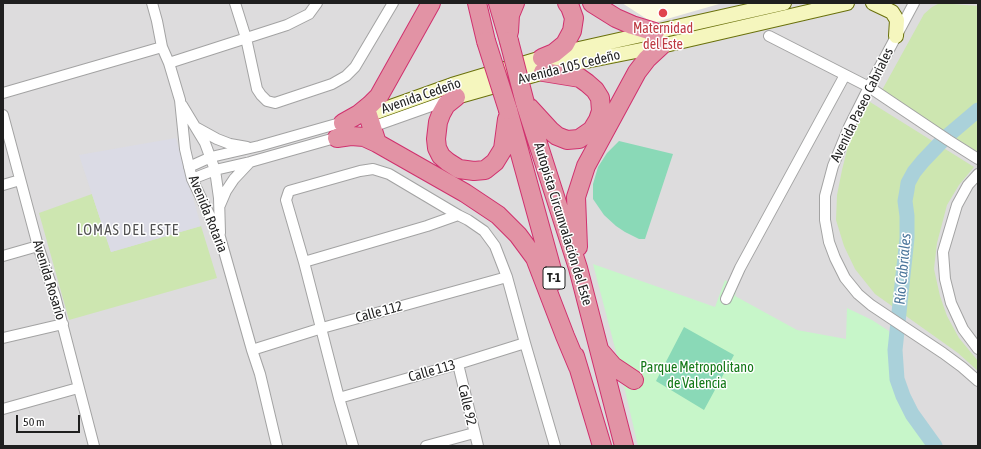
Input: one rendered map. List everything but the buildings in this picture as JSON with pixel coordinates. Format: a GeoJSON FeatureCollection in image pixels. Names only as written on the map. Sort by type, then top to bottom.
{"type":"FeatureCollection","features":[{"type":"Feature","properties":{"kind":"highway"},"geometry":{"type":"LineString","coordinates":[[431,3],[379,96],[370,106],[340,130],[351,136],[364,137],[372,129],[498,216],[518,235],[535,258],[578,367]]}},
{"type":"Feature","properties":{"kind":"highway","name":"Autopista Circunvalación del Este"},"geometry":{"type":"LineString","coordinates":[[477,3],[486,41],[508,110],[578,367],[602,446]]}},
{"type":"Feature","properties":{"kind":"highway","name":"Autopista Circunvalación del Este"},"geometry":{"type":"LineString","coordinates":[[498,3],[525,103],[578,268],[624,446]]}},
{"type":"Feature","properties":{"kind":"highway"},"geometry":{"type":"LineString","coordinates":[[509,41],[510,15],[515,3]]}},
{"type":"Feature","properties":{"kind":"highway"},"geometry":{"type":"LineString","coordinates":[[525,103],[551,131],[557,136],[567,140],[579,139],[592,130],[598,120],[601,110],[600,98],[595,90],[580,78],[543,65],[565,44],[572,31],[574,18],[567,3]]}},
{"type":"Feature","properties":{"kind":"highway"},"geometry":{"type":"LineString","coordinates":[[578,268],[576,197],[586,166],[636,72],[647,59],[658,39],[616,18],[592,3]]}},
{"type":"Feature","properties":{"kind":"highway"},"geometry":{"type":"LineString","coordinates":[[456,97],[446,105],[441,114],[438,122],[436,139],[437,148],[441,156],[459,169],[474,171],[485,170],[495,162],[503,149],[508,110]]}},
{"type":"Feature","properties":{"kind":"highway"},"geometry":{"type":"LineString","coordinates":[[600,352],[613,366],[634,380],[624,380],[619,383],[612,397]]}},
{"type":"Feature","properties":{"kind":"main road","name":"Avenida 105 Cedeño"},"geometry":{"type":"LineString","coordinates":[[456,97],[543,65],[576,63],[658,39],[749,7],[784,3]]}},
{"type":"Feature","properties":{"kind":"main road","name":"Avenida 105 Cedeño"},"geometry":{"type":"LineString","coordinates":[[658,39],[847,3]]}},
{"type":"Feature","properties":{"kind":"main road"},"geometry":{"type":"LineString","coordinates":[[873,3],[892,12],[897,20],[896,36]]}},
{"type":"Feature","properties":{"kind":"main road","name":"Avenida Cedeño"},"geometry":{"type":"LineString","coordinates":[[372,129],[452,85],[543,65]]}},
{"type":"Feature","properties":{"kind":"street","name":"Avenida Rotaria"},"geometry":{"type":"LineString","coordinates":[[152,3],[158,21],[162,47],[169,63],[180,100],[192,179],[220,237],[260,374],[277,446]]}},
{"type":"Feature","properties":{"kind":"street"},"geometry":{"type":"LineString","coordinates":[[235,3],[246,38],[257,89],[267,101],[275,103],[332,84],[346,76],[355,67],[393,3]]}},
{"type":"Feature","properties":{"kind":"street"},"geometry":{"type":"LineString","coordinates":[[169,63],[287,25],[309,14],[317,3]]}},
{"type":"Feature","properties":{"kind":"street","name":"Avenida Paseo Cabriales"},"geometry":{"type":"LineString","coordinates":[[914,3],[849,127],[833,166],[825,196],[825,220],[829,242],[835,258],[845,278],[858,294],[871,306],[943,353],[962,367],[978,382]]}},
{"type":"Feature","properties":{"kind":"street"},"geometry":{"type":"LineString","coordinates":[[770,36],[869,87],[976,158]]}},
{"type":"Feature","properties":{"kind":"street"},"geometry":{"type":"LineString","coordinates":[[3,93],[162,47]]}},
{"type":"Feature","properties":{"kind":"street"},"geometry":{"type":"LineString","coordinates":[[726,299],[740,268],[845,75]]}},
{"type":"Feature","properties":{"kind":"street","name":"Avenida Cedeño"},"geometry":{"type":"LineString","coordinates":[[189,167],[211,157],[259,146],[340,130],[372,129],[456,97]]}},
{"type":"Feature","properties":{"kind":"street"},"geometry":{"type":"LineString","coordinates":[[180,100],[197,128],[211,157],[215,170],[219,207],[220,237]]}},
{"type":"Feature","properties":{"kind":"street","name":"Avenida Rosario"},"geometry":{"type":"LineString","coordinates":[[3,115],[38,246],[63,324],[78,388],[94,446]]}},
{"type":"Feature","properties":{"kind":"street"},"geometry":{"type":"LineString","coordinates":[[197,128],[230,144],[244,147],[259,146]]}},
{"type":"Feature","properties":{"kind":"street","name":"Avenida Cedeño"},"geometry":{"type":"LineString","coordinates":[[192,179],[215,170],[250,162],[340,130]]}},
{"type":"Feature","properties":{"kind":"street"},"geometry":{"type":"LineString","coordinates":[[219,207],[230,185],[250,162]]}},
{"type":"Feature","properties":{"kind":"street"},"geometry":{"type":"LineString","coordinates":[[354,446],[339,398],[322,328],[286,200],[289,191],[360,171],[373,169],[389,174],[468,220],[484,231],[495,246],[507,277],[555,446]]}},
{"type":"Feature","properties":{"kind":"street"},"geometry":{"type":"LineString","coordinates":[[978,174],[968,185],[957,205],[943,252],[945,280],[950,303],[963,329],[978,349]]}},
{"type":"Feature","properties":{"kind":"street"},"geometry":{"type":"LineString","coordinates":[[3,185],[20,180]]}},
{"type":"Feature","properties":{"kind":"street"},"geometry":{"type":"LineString","coordinates":[[304,262],[427,226],[458,215]]}},
{"type":"Feature","properties":{"kind":"street"},"geometry":{"type":"LineString","coordinates":[[3,256],[38,246]]}},
{"type":"Feature","properties":{"kind":"street","name":"Calle 112"},"geometry":{"type":"LineString","coordinates":[[252,350],[322,328],[507,277]]}},
{"type":"Feature","properties":{"kind":"street"},"geometry":{"type":"LineString","coordinates":[[3,338],[63,324]]}},
{"type":"Feature","properties":{"kind":"street","name":"Calle 113"},"geometry":{"type":"LineString","coordinates":[[339,398],[525,343]]}},
{"type":"Feature","properties":{"kind":"street","name":"Calle 92"},"geometry":{"type":"LineString","coordinates":[[458,364],[478,446]]}},
{"type":"Feature","properties":{"kind":"street"},"geometry":{"type":"LineString","coordinates":[[3,409],[78,388]]}},
{"type":"Feature","properties":{"kind":"street"},"geometry":{"type":"LineString","coordinates":[[426,446],[474,433]]}},
{"type":"Feature","properties":{"kind":"shaded area"},"geometry":{"type":"Polygon","coordinates":[[[3,3],[978,3],[978,446],[3,446],[3,3]]]}},
{"type":"Feature","properties":{"kind":"shaded area","name":"Maternidad del Este"},"geometry":{"type":"Polygon","coordinates":[[[622,3],[717,3],[719,4],[653,23],[622,3]]]}},
{"type":"Feature","properties":{"kind":"shaded area"},"geometry":{"type":"Polygon","coordinates":[[[176,138],[201,226],[111,252],[79,155],[176,138]]]}},
{"type":"Feature","properties":{"kind":"green space"},"geometry":{"type":"Polygon","coordinates":[[[940,3],[978,6],[978,152],[881,92],[924,14],[932,7],[940,3]]]}},
{"type":"Feature","properties":{"kind":"green space"},"geometry":{"type":"Polygon","coordinates":[[[870,102],[974,167],[959,185],[947,205],[937,243],[934,269],[940,296],[947,316],[959,338],[978,361],[978,371],[958,353],[875,294],[855,269],[844,246],[836,220],[837,195],[848,146],[857,125],[870,102]]]}},
{"type":"Feature","properties":{"kind":"green space"},"geometry":{"type":"Polygon","coordinates":[[[619,141],[673,154],[645,239],[639,239],[616,226],[604,215],[593,199],[593,184],[598,167],[607,153],[619,141]]]}},
{"type":"Feature","properties":{"kind":"green space"},"geometry":{"type":"Polygon","coordinates":[[[92,194],[111,252],[201,226],[217,278],[69,320],[39,213],[92,194]]]}},
{"type":"Feature","properties":{"kind":"green space","name":"Parque Metropolitano de Valencia"},"geometry":{"type":"Polygon","coordinates":[[[593,264],[715,307],[725,280],[737,287],[735,296],[797,330],[846,339],[847,308],[872,320],[889,331],[893,367],[899,391],[917,421],[935,446],[638,446],[616,352],[593,264]]]}},
{"type":"Feature","properties":{"kind":"green space"},"geometry":{"type":"Polygon","coordinates":[[[684,327],[734,355],[704,410],[656,381],[684,327]]]}},
{"type":"Feature","properties":{"kind":"waterway","name":"Río Cabriales"},"geometry":{"type":"LineString","coordinates":[[935,446],[912,414],[897,379],[895,350],[907,238],[905,201],[908,183],[914,172],[945,138],[978,110]]}},
{"type":"Feature","properties":{"kind":"place","name":"Maternidad del Este"},"geometry":{"type":"Point","coordinates":[663,13]}},
{"type":"Feature","properties":{"kind":"district","name":"LOMAS DEL ESTE"},"geometry":{"type":"Point","coordinates":[128,230]}}]}
